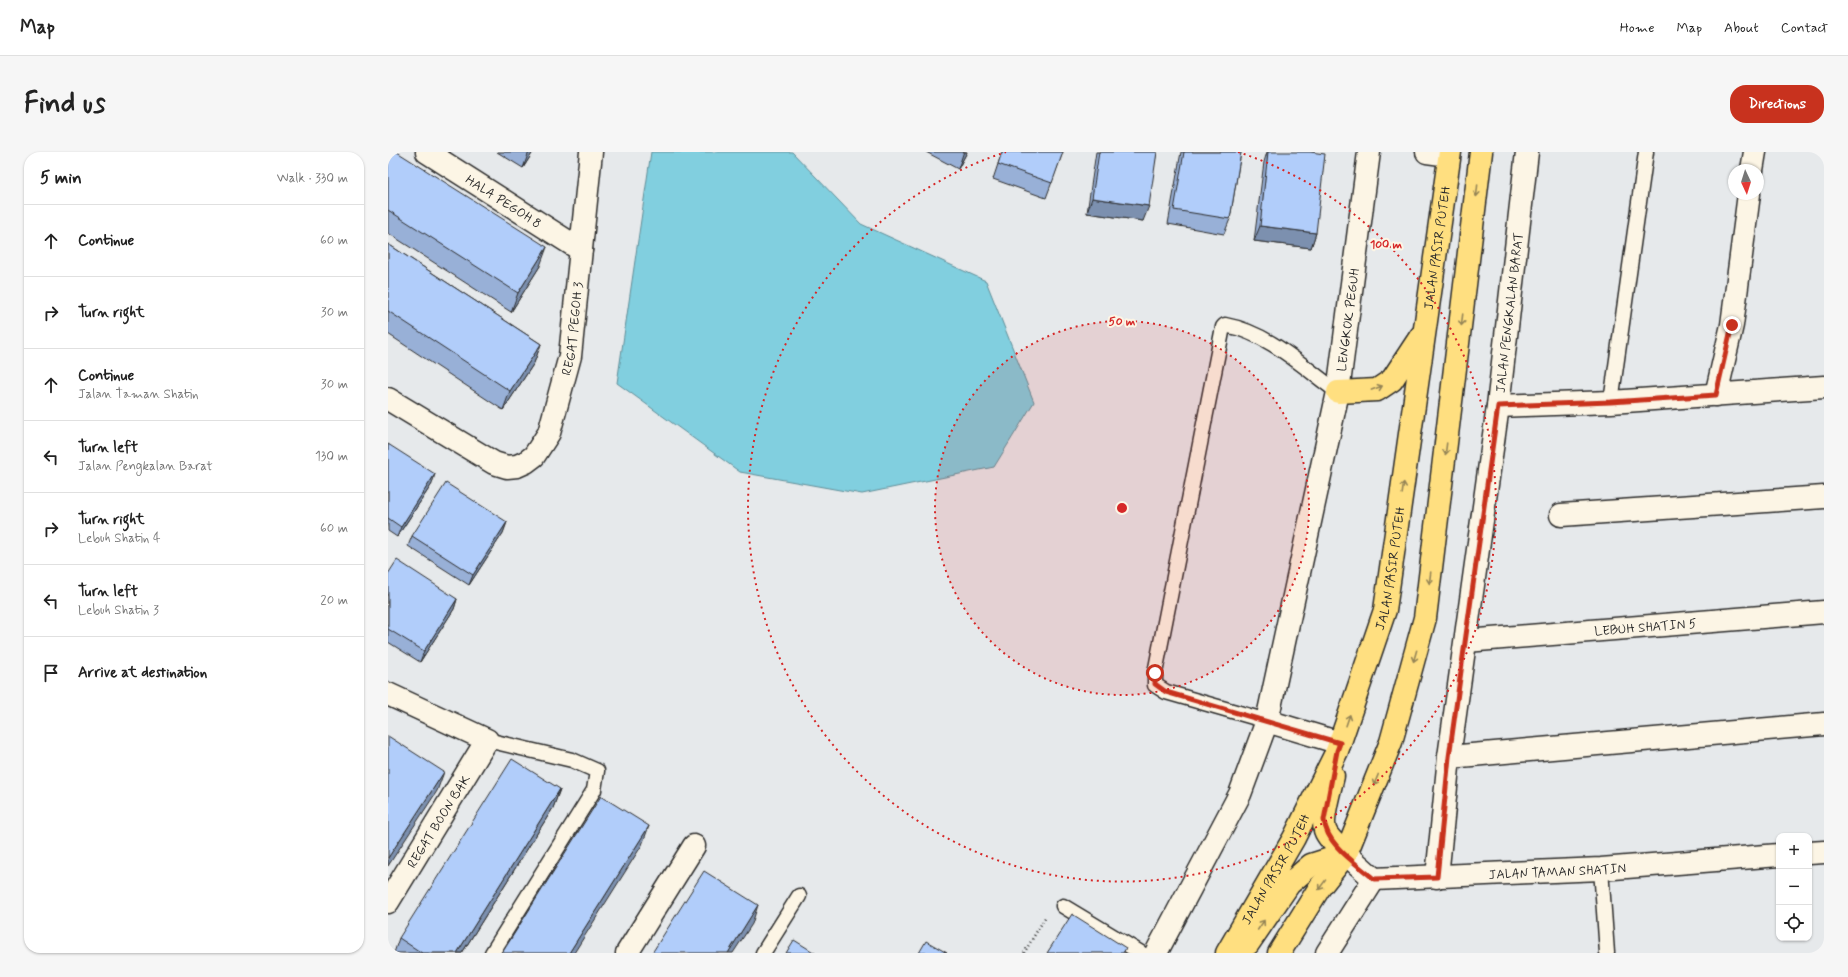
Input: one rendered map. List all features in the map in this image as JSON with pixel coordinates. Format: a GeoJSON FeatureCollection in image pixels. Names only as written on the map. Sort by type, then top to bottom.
{"type":"FeatureCollection","features":[{"type":"Feature","properties":{"kind":"main road"},"geometry":{"type":"LineString","coordinates":[[1280,953],[1320,887],[1346,854],[1391,742],[1425,618],[1481,152]]}},
{"type":"Feature","properties":{"kind":"main road","name":"JALAN PASIR PUTEH"},"geometry":{"type":"LineString","coordinates":[[1227,953],[1294,838],[1339,747],[1385,610],[1426,329],[1449,153]]}},
{"type":"Feature","properties":{"kind":"main road"},"geometry":{"type":"LineString","coordinates":[[1338,392],[1376,390],[1392,380],[1426,329]]}},
{"type":"Feature","properties":{"kind":"main road"},"geometry":{"type":"LineString","coordinates":[[1339,747],[1324,820],[1325,830],[1334,843],[1346,854]]}},
{"type":"Feature","properties":{"kind":"main road"},"geometry":{"type":"LineString","coordinates":[[1234,953],[1248,944],[1289,884],[1311,865],[1346,854]]}},
{"type":"Feature","properties":{"kind":"street","name":"HALA PEGOH 8"},"geometry":{"type":"LineString","coordinates":[[427,152],[581,250]]}},
{"type":"Feature","properties":{"kind":"street","name":"REGAT PEGOH 3"},"geometry":{"type":"LineString","coordinates":[[388,399],[494,463],[507,468],[526,462],[534,456],[549,433],[570,356],[591,152]]}},
{"type":"Feature","properties":{"kind":"street","name":"LENGKOK PEGUH"},"geometry":{"type":"LineString","coordinates":[[1156,953],[1240,794],[1267,721],[1338,392],[1369,152]]}},
{"type":"Feature","properties":{"kind":"street"},"geometry":{"type":"LineString","coordinates":[[1427,152],[1449,153]]}},
{"type":"Feature","properties":{"kind":"street","name":"JALAN PENGKALAN BARAT"},"geometry":{"type":"LineString","coordinates":[[1437,877],[1449,757],[1498,406],[1527,152]]}},
{"type":"Feature","properties":{"kind":"street"},"geometry":{"type":"LineString","coordinates":[[1753,164],[1755,152]]}},
{"type":"Feature","properties":{"kind":"street"},"geometry":{"type":"LineString","coordinates":[[1716,395],[1732,325],[1748,200]]}},
{"type":"Feature","properties":{"kind":"street"},"geometry":{"type":"LineString","coordinates":[[1498,406],[1611,402],[1824,387]]}},
{"type":"Feature","properties":{"kind":"street"},"geometry":{"type":"LineString","coordinates":[[1561,515],[1824,497]]}},
{"type":"Feature","properties":{"kind":"street","name":"LEBUH SHATIN 5"},"geometry":{"type":"LineString","coordinates":[[1466,641],[1824,612]]}},
{"type":"Feature","properties":{"kind":"street"},"geometry":{"type":"LineString","coordinates":[[388,694],[487,740]]}},
{"type":"Feature","properties":{"kind":"street"},"geometry":{"type":"LineString","coordinates":[[1267,721],[1339,747]]}},
{"type":"Feature","properties":{"kind":"street"},"geometry":{"type":"LineString","coordinates":[[1449,757],[1824,724]]}},
{"type":"Feature","properties":{"kind":"street","name":"REGAT BOON BAK"},"geometry":{"type":"LineString","coordinates":[[388,902],[487,740]]}},
{"type":"Feature","properties":{"kind":"street"},"geometry":{"type":"LineString","coordinates":[[627,953],[694,846]]}},
{"type":"Feature","properties":{"kind":"street"},"geometry":{"type":"LineString","coordinates":[[1812,853],[1824,852]]}},
{"type":"Feature","properties":{"kind":"street"},"geometry":{"type":"LineString","coordinates":[[1326,953],[1374,879],[1346,854]]}},
{"type":"Feature","properties":{"kind":"street","name":"JALAN TAMAN SHATIN"},"geometry":{"type":"LineString","coordinates":[[1374,879],[1601,869],[1776,855]]}},
{"type":"Feature","properties":{"kind":"lane"},"geometry":{"type":"LineString","coordinates":[[1611,402],[1646,152]]}},
{"type":"Feature","properties":{"kind":"lane"},"geometry":{"type":"LineString","coordinates":[[1267,721],[1166,692],[1155,684],[1155,673],[1223,327],[1225,325],[1245,330],[1265,338],[1338,392]]}},
{"type":"Feature","properties":{"kind":"lane"},"geometry":{"type":"LineString","coordinates":[[487,740],[572,760],[597,771],[594,790],[492,953]]}},
{"type":"Feature","properties":{"kind":"lane"},"geometry":{"type":"LineString","coordinates":[[1601,869],[1607,953]]}},
{"type":"Feature","properties":{"kind":"lane"},"geometry":{"type":"LineString","coordinates":[[763,953],[799,896]]}},
{"type":"Feature","properties":{"kind":"lane"},"geometry":{"type":"LineString","coordinates":[[1063,906],[1141,953]]}},
{"type":"Feature","properties":{"kind":"path"},"geometry":{"type":"LineString","coordinates":[[1024,953],[1048,913],[1063,906]]}},
{"type":"Feature","properties":{"kind":"water"},"geometry":{"type":"Polygon","coordinates":[[[651,152],[792,152],[861,224],[986,281],[1034,402],[994,467],[862,494],[740,472],[617,383],[651,152]]]}},
{"type":"Feature","properties":{"kind":"building"},"geometry":{"type":"Polygon","coordinates":[[[388,152],[397,152],[547,247],[518,293],[388,210],[388,152]]]}},
{"type":"Feature","properties":{"kind":"building"},"geometry":{"type":"Polygon","coordinates":[[[1002,152],[1063,152],[1052,183],[998,164],[1002,152]]]}},
{"type":"Feature","properties":{"kind":"building"},"geometry":{"type":"Polygon","coordinates":[[[1099,152],[1157,152],[1149,206],[1092,198],[1099,152]]]}},
{"type":"Feature","properties":{"kind":"building"},"geometry":{"type":"Polygon","coordinates":[[[1184,152],[1241,152],[1230,219],[1174,210],[1184,152]]]}},
{"type":"Feature","properties":{"kind":"building"},"geometry":{"type":"Polygon","coordinates":[[[1268,152],[1310,152],[1325,154],[1316,233],[1260,226],[1268,152]]]}},
{"type":"Feature","properties":{"kind":"building"},"geometry":{"type":"Polygon","coordinates":[[[388,244],[541,344],[510,391],[388,311],[388,244]]]}},
{"type":"Feature","properties":{"kind":"building"},"geometry":{"type":"Polygon","coordinates":[[[388,444],[435,474],[401,527],[388,518],[388,444]]]}},
{"type":"Feature","properties":{"kind":"building"},"geometry":{"type":"Polygon","coordinates":[[[446,483],[507,522],[473,575],[412,536],[446,483]]]}},
{"type":"Feature","properties":{"kind":"building"},"geometry":{"type":"Polygon","coordinates":[[[397,560],[457,599],[424,651],[388,629],[388,574],[397,560]]]}},
{"type":"Feature","properties":{"kind":"building"},"geometry":{"type":"Polygon","coordinates":[[[388,736],[444,772],[388,858],[388,736]]]}},
{"type":"Feature","properties":{"kind":"building"},"geometry":{"type":"Polygon","coordinates":[[[512,759],[560,789],[457,953],[422,953],[399,938],[512,759]]]}},
{"type":"Feature","properties":{"kind":"building"},"geometry":{"type":"Polygon","coordinates":[[[601,796],[649,826],[569,953],[502,953],[601,796]]]}},
{"type":"Feature","properties":{"kind":"building"},"geometry":{"type":"Polygon","coordinates":[[[704,871],[758,905],[728,953],[652,953],[704,871]]]}},
{"type":"Feature","properties":{"kind":"building"},"geometry":{"type":"Polygon","coordinates":[[[1072,914],[1126,948],[1123,953],[1047,953],[1072,914]]]}},
{"type":"Feature","properties":{"kind":"building"},"geometry":{"type":"Polygon","coordinates":[[[794,940],[815,953],[786,953],[794,940]]]}},
{"type":"Feature","properties":{"kind":"building"},"geometry":{"type":"Polygon","coordinates":[[[926,941],[947,953],[919,953],[926,941]]]}},
{"type":"Feature","properties":{"kind":"route"},"geometry":{"type":"LineString","coordinates":[[1155,673],[1155,684],[1166,692],[1340,743],[1337,751],[1324,820],[1325,830],[1334,843],[1374,879],[1437,877],[1449,757],[1498,406],[1611,402],[1716,395],[1732,325]]}}]}
